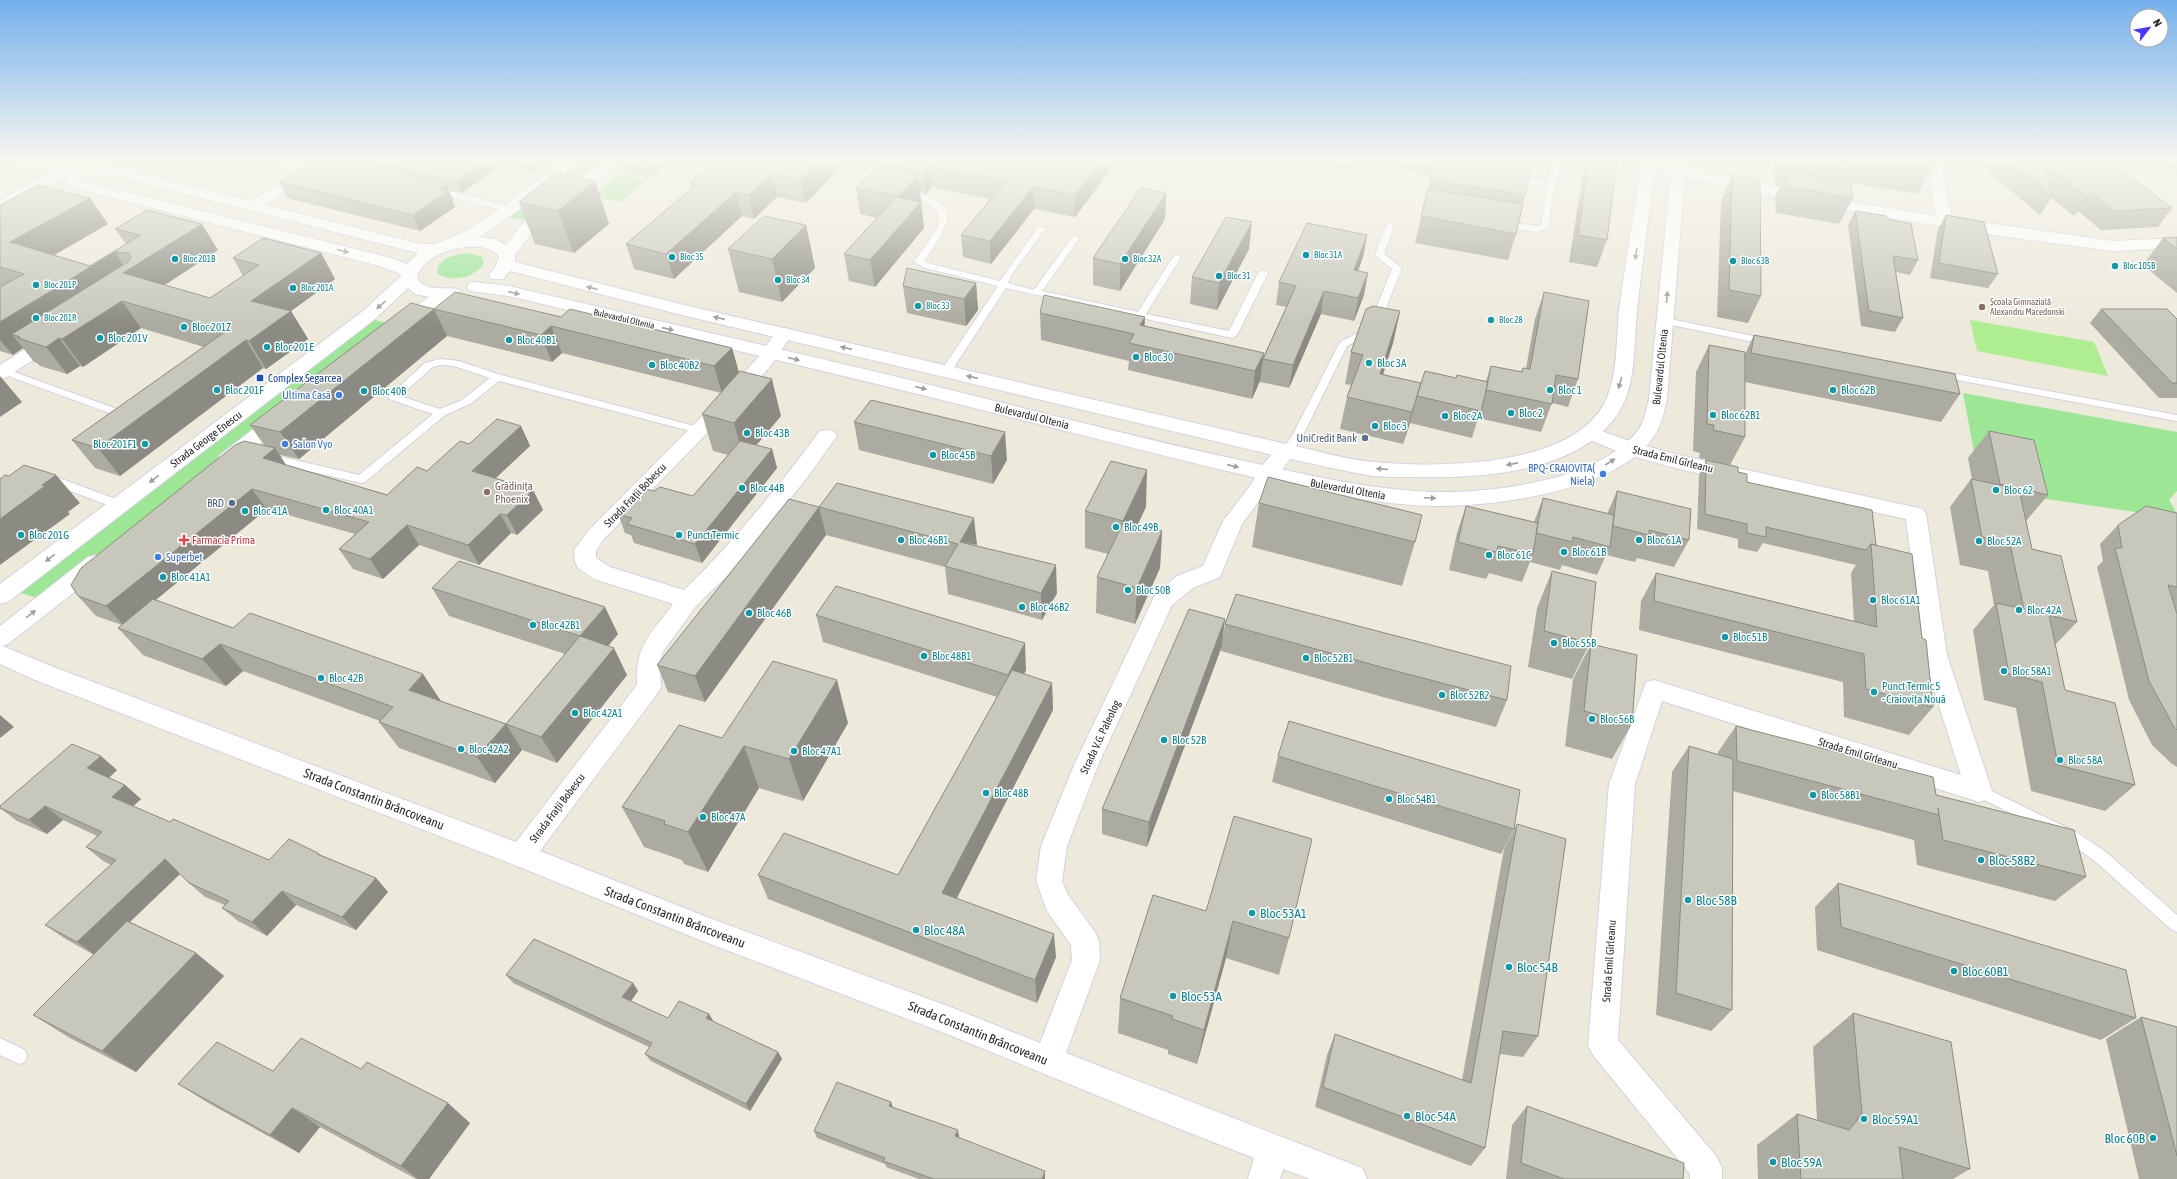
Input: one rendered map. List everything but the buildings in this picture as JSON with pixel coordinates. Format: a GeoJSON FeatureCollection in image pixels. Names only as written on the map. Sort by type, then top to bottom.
{"type":"FeatureCollection","features":[{"type":"Feature","properties":{"kind":"street"},"geometry":{"type":"LineString","coordinates":[[200,215],[382,260],[409,274],[411,283],[422,291],[452,293]]}},
{"type":"Feature","properties":{"kind":"street"},"geometry":{"type":"LineString","coordinates":[[284,215],[420,249],[473,241],[487,242],[499,246],[507,260],[575,284],[1286,451],[1374,468],[1439,471],[1512,465],[1549,455],[1590,433],[1603,420],[1615,400],[1622,377],[1628,311],[1642,215]]}},
{"type":"Feature","properties":{"kind":"street"},"geometry":{"type":"LineString","coordinates":[[445,246],[476,232],[501,215]]}},
{"type":"Feature","properties":{"kind":"street"},"geometry":{"type":"LineString","coordinates":[[388,333],[425,306],[452,293],[476,287],[492,279],[507,260],[528,227],[544,215]]}},
{"type":"Feature","properties":{"kind":"street","name":"Bulevardul Oltenia"},"geometry":{"type":"LineString","coordinates":[[476,287],[508,291],[886,380],[1267,473],[1354,491],[1384,495],[1438,499],[1469,498],[1533,490],[1556,485],[1607,464],[1644,437],[1653,420],[1658,399],[1675,215]]}},
{"type":"Feature","properties":{"kind":"street"},"geometry":{"type":"LineString","coordinates":[[1905,215],[2001,231],[2113,246],[2177,244]]}},
{"type":"Feature","properties":{"kind":"street"},"geometry":{"type":"LineString","coordinates":[[1944,215],[1945,221]]}},
{"type":"Feature","properties":{"kind":"street","name":"Strada George Enescu"},"geometry":{"type":"LineString","coordinates":[[0,596],[369,315],[409,274],[420,259],[445,246]]}},
{"type":"Feature","properties":{"kind":"street"},"geometry":{"type":"LineString","coordinates":[[1,371],[68,330]]}},
{"type":"Feature","properties":{"kind":"street"},"geometry":{"type":"LineString","coordinates":[[771,354],[784,334]]}},
{"type":"Feature","properties":{"kind":"street","name":"Strada Frații Bobescu"},"geometry":{"type":"LineString","coordinates":[[688,600],[602,573],[586,562],[585,550],[596,535],[698,430],[746,384],[771,354]]}},
{"type":"Feature","properties":{"kind":"street"},"geometry":{"type":"LineString","coordinates":[[216,469],[249,453],[295,406]]}},
{"type":"Feature","properties":{"kind":"street","name":"Strada Emil Gîrleanu"},"geometry":{"type":"LineString","coordinates":[[1590,433],[1630,448],[1679,462],[1916,514],[1935,655],[1979,791]]}},
{"type":"Feature","properties":{"kind":"street","name":"Strada Frații Bobescu"},"geometry":{"type":"LineString","coordinates":[[520,856],[649,687],[648,669],[651,650],[688,600],[722,567],[799,474],[827,436]]}},
{"type":"Feature","properties":{"kind":"street","name":"Strada V.G. Paleolog"},"geometry":{"type":"LineString","coordinates":[[1048,1061],[1086,960],[1085,941],[1057,902],[1049,881],[1054,846],[1087,763],[1164,601],[1173,589],[1188,578],[1212,571],[1233,521],[1258,490],[1267,473],[1286,451]]}},
{"type":"Feature","properties":{"kind":"street"},"geometry":{"type":"LineString","coordinates":[[0,638],[113,550]]}},
{"type":"Feature","properties":{"kind":"street","name":"Strada Constantin Brâncoveanu"},"geometry":{"type":"LineString","coordinates":[[0,654],[43,673],[520,856],[710,932],[953,1022],[1272,1150],[1351,1179]]}},
{"type":"Feature","properties":{"kind":"street","name":"Strada Emil Gîrleanu"},"geometry":{"type":"LineString","coordinates":[[1706,1179],[1706,1168],[1603,1044],[1622,784],[1654,689],[1979,791]]}},
{"type":"Feature","properties":{"kind":"street"},"geometry":{"type":"LineString","coordinates":[[1264,1179],[1272,1150]]}},
{"type":"Feature","properties":{"kind":"lane"},"geometry":{"type":"LineString","coordinates":[[946,215],[944,226],[919,262],[928,266],[1036,293],[1232,335],[1263,272]]}},
{"type":"Feature","properties":{"kind":"lane"},"geometry":{"type":"LineString","coordinates":[[1491,222],[1536,230],[1545,226],[1547,215]]}},
{"type":"Feature","properties":{"kind":"lane"},"geometry":{"type":"LineString","coordinates":[[1286,451],[1297,437],[1343,344],[1372,330],[1397,268],[1379,255],[1390,226]]}},
{"type":"Feature","properties":{"kind":"lane"},"geometry":{"type":"LineString","coordinates":[[946,371],[1003,285],[1008,274],[1041,229]]}},
{"type":"Feature","properties":{"kind":"lane"},"geometry":{"type":"LineString","coordinates":[[1036,293],[1075,239]]}},
{"type":"Feature","properties":{"kind":"lane"},"geometry":{"type":"LineString","coordinates":[[1141,315],[1177,257]]}},
{"type":"Feature","properties":{"kind":"lane"},"geometry":{"type":"LineString","coordinates":[[1665,321],[1776,343]]}},
{"type":"Feature","properties":{"kind":"lane"},"geometry":{"type":"LineString","coordinates":[[441,413],[393,397],[429,365],[440,362],[455,363],[497,377],[698,430]]}},
{"type":"Feature","properties":{"kind":"lane"},"geometry":{"type":"LineString","coordinates":[[1,371],[127,416]]}},
{"type":"Feature","properties":{"kind":"lane"},"geometry":{"type":"LineString","coordinates":[[1930,372],[2177,418]]}},
{"type":"Feature","properties":{"kind":"lane"},"geometry":{"type":"LineString","coordinates":[[249,453],[361,479],[441,413],[466,402],[497,377]]}},
{"type":"Feature","properties":{"kind":"lane"},"geometry":{"type":"LineString","coordinates":[[42,475],[120,505]]}},
{"type":"Feature","properties":{"kind":"lane"},"geometry":{"type":"LineString","coordinates":[[1979,791],[2071,836],[2101,857],[2118,874],[2177,925]]}},
{"type":"Feature","properties":{"kind":"lane"},"geometry":{"type":"LineString","coordinates":[[0,1046],[19,1056]]}},
{"type":"Feature","properties":{"kind":"green space"},"geometry":{"type":"Polygon","coordinates":[[[509,215],[537,215],[529,221],[506,217],[509,215]]]}},
{"type":"Feature","properties":{"kind":"green space"},"geometry":{"type":"Polygon","coordinates":[[[471,253],[482,257],[484,264],[480,269],[469,275],[456,278],[444,277],[438,274],[437,270],[439,265],[446,259],[456,255],[471,253]]]}},
{"type":"Feature","properties":{"kind":"green space"},"geometry":{"type":"Polygon","coordinates":[[[370,319],[396,325],[41,599],[14,591],[370,319]]]}},
{"type":"Feature","properties":{"kind":"green space"},"geometry":{"type":"Polygon","coordinates":[[[1970,320],[2094,342],[2108,376],[1977,351],[1970,320]]]}},
{"type":"Feature","properties":{"kind":"green space"},"geometry":{"type":"Polygon","coordinates":[[[1963,393],[2177,432],[2177,491],[2169,500],[2177,514],[2177,518],[2046,499],[1975,457],[1963,393]]]}},
{"type":"Feature","properties":{"kind":"place","name":"Bloc 31A"},"geometry":{"type":"Point","coordinates":[1306,255]}},
{"type":"Feature","properties":{"kind":"place","name":"Bloc 35"},"geometry":{"type":"Point","coordinates":[672,257]}},
{"type":"Feature","properties":{"kind":"place","name":"Bloc 201B"},"geometry":{"type":"Point","coordinates":[175,259]}},
{"type":"Feature","properties":{"kind":"place","name":"Bloc 32A"},"geometry":{"type":"Point","coordinates":[1125,259]}},
{"type":"Feature","properties":{"kind":"place","name":"Bloc 63B"},"geometry":{"type":"Point","coordinates":[1733,261]}},
{"type":"Feature","properties":{"kind":"place","name":"Bloc 105B"},"geometry":{"type":"Point","coordinates":[2115,266]}},
{"type":"Feature","properties":{"kind":"place","name":"Bloc 31"},"geometry":{"type":"Point","coordinates":[1219,276]}},
{"type":"Feature","properties":{"kind":"place","name":"Bloc 34"},"geometry":{"type":"Point","coordinates":[778,280]}},
{"type":"Feature","properties":{"kind":"place","name":"Bloc 201P"},"geometry":{"type":"Point","coordinates":[36,285]}},
{"type":"Feature","properties":{"kind":"place","name":"Bloc 201A"},"geometry":{"type":"Point","coordinates":[293,288]}},
{"type":"Feature","properties":{"kind":"place","name":"Bloc 33"},"geometry":{"type":"Point","coordinates":[918,306]}},
{"type":"Feature","properties":{"kind":"place","name":"Școala Gimnazială Alexandru Macedonski"},"geometry":{"type":"Point","coordinates":[1982,307]}},
{"type":"Feature","properties":{"kind":"place","name":"Bloc 201R"},"geometry":{"type":"Point","coordinates":[36,318]}},
{"type":"Feature","properties":{"kind":"place","name":"Bloc 28"},"geometry":{"type":"Point","coordinates":[1491,320]}},
{"type":"Feature","properties":{"kind":"place","name":"Bloc 201Z"},"geometry":{"type":"Point","coordinates":[184,327]}},
{"type":"Feature","properties":{"kind":"place","name":"Bloc 201V"},"geometry":{"type":"Point","coordinates":[100,338]}},
{"type":"Feature","properties":{"kind":"place","name":"Bloc 40B1"},"geometry":{"type":"Point","coordinates":[509,340]}},
{"type":"Feature","properties":{"kind":"place","name":"Bloc 201E"},"geometry":{"type":"Point","coordinates":[267,347]}},
{"type":"Feature","properties":{"kind":"place","name":"Bloc 30"},"geometry":{"type":"Point","coordinates":[1136,357]}},
{"type":"Feature","properties":{"kind":"place","name":"Bloc 3A"},"geometry":{"type":"Point","coordinates":[1369,363]}},
{"type":"Feature","properties":{"kind":"place","name":"Bloc 40B2"},"geometry":{"type":"Point","coordinates":[652,365]}},
{"type":"Feature","properties":{"kind":"place","name":"Complex Segarcea"},"geometry":{"type":"Point","coordinates":[260,378]}},
{"type":"Feature","properties":{"kind":"place","name":"Bloc 201F"},"geometry":{"type":"Point","coordinates":[217,390]}},
{"type":"Feature","properties":{"kind":"place","name":"Bloc 1"},"geometry":{"type":"Point","coordinates":[1550,390]}},
{"type":"Feature","properties":{"kind":"place","name":"Bloc 62B"},"geometry":{"type":"Point","coordinates":[1833,390]}},
{"type":"Feature","properties":{"kind":"place","name":"Bloc 40B"},"geometry":{"type":"Point","coordinates":[364,391]}},
{"type":"Feature","properties":{"kind":"place","name":"Ultima Casă"},"geometry":{"type":"Point","coordinates":[339,395]}},
{"type":"Feature","properties":{"kind":"place","name":"Bloc 2"},"geometry":{"type":"Point","coordinates":[1511,413]}},
{"type":"Feature","properties":{"kind":"place","name":"Bloc 62B1"},"geometry":{"type":"Point","coordinates":[1713,415]}},
{"type":"Feature","properties":{"kind":"place","name":"Bloc 2A"},"geometry":{"type":"Point","coordinates":[1445,416]}},
{"type":"Feature","properties":{"kind":"place","name":"Bloc 3"},"geometry":{"type":"Point","coordinates":[1375,426]}},
{"type":"Feature","properties":{"kind":"place","name":"Bloc 43B"},"geometry":{"type":"Point","coordinates":[747,433]}},
{"type":"Feature","properties":{"kind":"place","name":"UniCredit Bank"},"geometry":{"type":"Point","coordinates":[1365,438]}},
{"type":"Feature","properties":{"kind":"place","name":"Bloc 201F1"},"geometry":{"type":"Point","coordinates":[145,444]}},
{"type":"Feature","properties":{"kind":"place","name":"Salon Vyo"},"geometry":{"type":"Point","coordinates":[285,444]}},
{"type":"Feature","properties":{"kind":"place","name":"Bloc 45B"},"geometry":{"type":"Point","coordinates":[933,455]}},
{"type":"Feature","properties":{"kind":"place","name":"BPQ- CRAIOVITA( Niela)"},"geometry":{"type":"Point","coordinates":[1603,474]}},
{"type":"Feature","properties":{"kind":"place","name":"Bloc 44B"},"geometry":{"type":"Point","coordinates":[742,488]}},
{"type":"Feature","properties":{"kind":"place","name":"Bloc 62"},"geometry":{"type":"Point","coordinates":[1996,490]}},
{"type":"Feature","properties":{"kind":"place","name":"Grădinița Phoenix"},"geometry":{"type":"Point","coordinates":[487,492]}},
{"type":"Feature","properties":{"kind":"place","name":"BRD"},"geometry":{"type":"Point","coordinates":[232,503]}},
{"type":"Feature","properties":{"kind":"place","name":"Bloc 40A1"},"geometry":{"type":"Point","coordinates":[326,510]}},
{"type":"Feature","properties":{"kind":"place","name":"Bloc 41A"},"geometry":{"type":"Point","coordinates":[245,511]}},
{"type":"Feature","properties":{"kind":"place","name":"Bloc 49B"},"geometry":{"type":"Point","coordinates":[1116,527]}},
{"type":"Feature","properties":{"kind":"place","name":"Bloc 201G"},"geometry":{"type":"Point","coordinates":[21,535]}},
{"type":"Feature","properties":{"kind":"place","name":"Punct Termic"},"geometry":{"type":"Point","coordinates":[679,535]}},
{"type":"Feature","properties":{"kind":"place","name":"Farmacia Prima"},"geometry":{"type":"Point","coordinates":[184,540]}},
{"type":"Feature","properties":{"kind":"place","name":"Bloc 46B1"},"geometry":{"type":"Point","coordinates":[901,540]}},
{"type":"Feature","properties":{"kind":"place","name":"Bloc 61A"},"geometry":{"type":"Point","coordinates":[1639,540]}},
{"type":"Feature","properties":{"kind":"place","name":"Bloc 52A"},"geometry":{"type":"Point","coordinates":[1979,541]}},
{"type":"Feature","properties":{"kind":"place","name":"Bloc 61B"},"geometry":{"type":"Point","coordinates":[1564,552]}},
{"type":"Feature","properties":{"kind":"place","name":"Bloc 61C"},"geometry":{"type":"Point","coordinates":[1489,555]}},
{"type":"Feature","properties":{"kind":"place","name":"Superbet"},"geometry":{"type":"Point","coordinates":[158,557]}},
{"type":"Feature","properties":{"kind":"place","name":"Bloc 41A1"},"geometry":{"type":"Point","coordinates":[163,577]}},
{"type":"Feature","properties":{"kind":"place","name":"Bloc 50B"},"geometry":{"type":"Point","coordinates":[1128,590]}},
{"type":"Feature","properties":{"kind":"place","name":"Bloc 61A1"},"geometry":{"type":"Point","coordinates":[1873,600]}},
{"type":"Feature","properties":{"kind":"place","name":"Bloc 46B2"},"geometry":{"type":"Point","coordinates":[1022,607]}},
{"type":"Feature","properties":{"kind":"place","name":"Bloc 42A"},"geometry":{"type":"Point","coordinates":[2019,610]}},
{"type":"Feature","properties":{"kind":"place","name":"Bloc 46B"},"geometry":{"type":"Point","coordinates":[749,613]}},
{"type":"Feature","properties":{"kind":"place","name":"Bloc 42B1"},"geometry":{"type":"Point","coordinates":[533,625]}},
{"type":"Feature","properties":{"kind":"place","name":"Bloc 51B"},"geometry":{"type":"Point","coordinates":[1725,637]}},
{"type":"Feature","properties":{"kind":"place","name":"Bloc 55B"},"geometry":{"type":"Point","coordinates":[1554,643]}},
{"type":"Feature","properties":{"kind":"place","name":"Bloc 48B1"},"geometry":{"type":"Point","coordinates":[924,656]}},
{"type":"Feature","properties":{"kind":"place","name":"Bloc 52B1"},"geometry":{"type":"Point","coordinates":[1306,658]}},
{"type":"Feature","properties":{"kind":"place","name":"Bloc 58A1"},"geometry":{"type":"Point","coordinates":[2004,671]}},
{"type":"Feature","properties":{"kind":"place","name":"Bloc 42B"},"geometry":{"type":"Point","coordinates":[321,678]}},
{"type":"Feature","properties":{"kind":"place","name":"Punct Termic 5 - Craiovița Nouă"},"geometry":{"type":"Point","coordinates":[1874,692]}},
{"type":"Feature","properties":{"kind":"place","name":"Bloc 52B2"},"geometry":{"type":"Point","coordinates":[1442,695]}},
{"type":"Feature","properties":{"kind":"place","name":"Bloc 42A1"},"geometry":{"type":"Point","coordinates":[575,713]}},
{"type":"Feature","properties":{"kind":"place","name":"Bloc 56B"},"geometry":{"type":"Point","coordinates":[1592,719]}},
{"type":"Feature","properties":{"kind":"place","name":"Bloc 52B"},"geometry":{"type":"Point","coordinates":[1164,740]}},
{"type":"Feature","properties":{"kind":"place","name":"Bloc 42A2"},"geometry":{"type":"Point","coordinates":[461,749]}},
{"type":"Feature","properties":{"kind":"place","name":"Bloc 47A1"},"geometry":{"type":"Point","coordinates":[794,751]}},
{"type":"Feature","properties":{"kind":"place","name":"Bloc 58A"},"geometry":{"type":"Point","coordinates":[2060,760]}},
{"type":"Feature","properties":{"kind":"place","name":"Bloc 48B"},"geometry":{"type":"Point","coordinates":[986,793]}},
{"type":"Feature","properties":{"kind":"place","name":"Bloc 58B1"},"geometry":{"type":"Point","coordinates":[1813,795]}},
{"type":"Feature","properties":{"kind":"place","name":"Bloc 54B1"},"geometry":{"type":"Point","coordinates":[1389,799]}},
{"type":"Feature","properties":{"kind":"place","name":"Bloc 47A"},"geometry":{"type":"Point","coordinates":[703,817]}},
{"type":"Feature","properties":{"kind":"place","name":"Bloc 58B2"},"geometry":{"type":"Point","coordinates":[1981,860]}},
{"type":"Feature","properties":{"kind":"place","name":"Bloc 58B"},"geometry":{"type":"Point","coordinates":[1688,900]}},
{"type":"Feature","properties":{"kind":"place","name":"Bloc 53A1"},"geometry":{"type":"Point","coordinates":[1252,913]}},
{"type":"Feature","properties":{"kind":"place","name":"Bloc 48A"},"geometry":{"type":"Point","coordinates":[916,930]}},
{"type":"Feature","properties":{"kind":"place","name":"Bloc 54B"},"geometry":{"type":"Point","coordinates":[1509,967]}},
{"type":"Feature","properties":{"kind":"place","name":"Bloc 60B1"},"geometry":{"type":"Point","coordinates":[1954,971]}},
{"type":"Feature","properties":{"kind":"place","name":"Bloc 53A"},"geometry":{"type":"Point","coordinates":[1173,996]}},
{"type":"Feature","properties":{"kind":"place","name":"Bloc 54A"},"geometry":{"type":"Point","coordinates":[1407,1116]}},
{"type":"Feature","properties":{"kind":"place","name":"Bloc 59A1"},"geometry":{"type":"Point","coordinates":[1864,1119]}},
{"type":"Feature","properties":{"kind":"place","name":"Bloc 60B"},"geometry":{"type":"Point","coordinates":[2153,1138]}},
{"type":"Feature","properties":{"kind":"place","name":"Bloc 59A"},"geometry":{"type":"Point","coordinates":[1773,1162]}}]}
